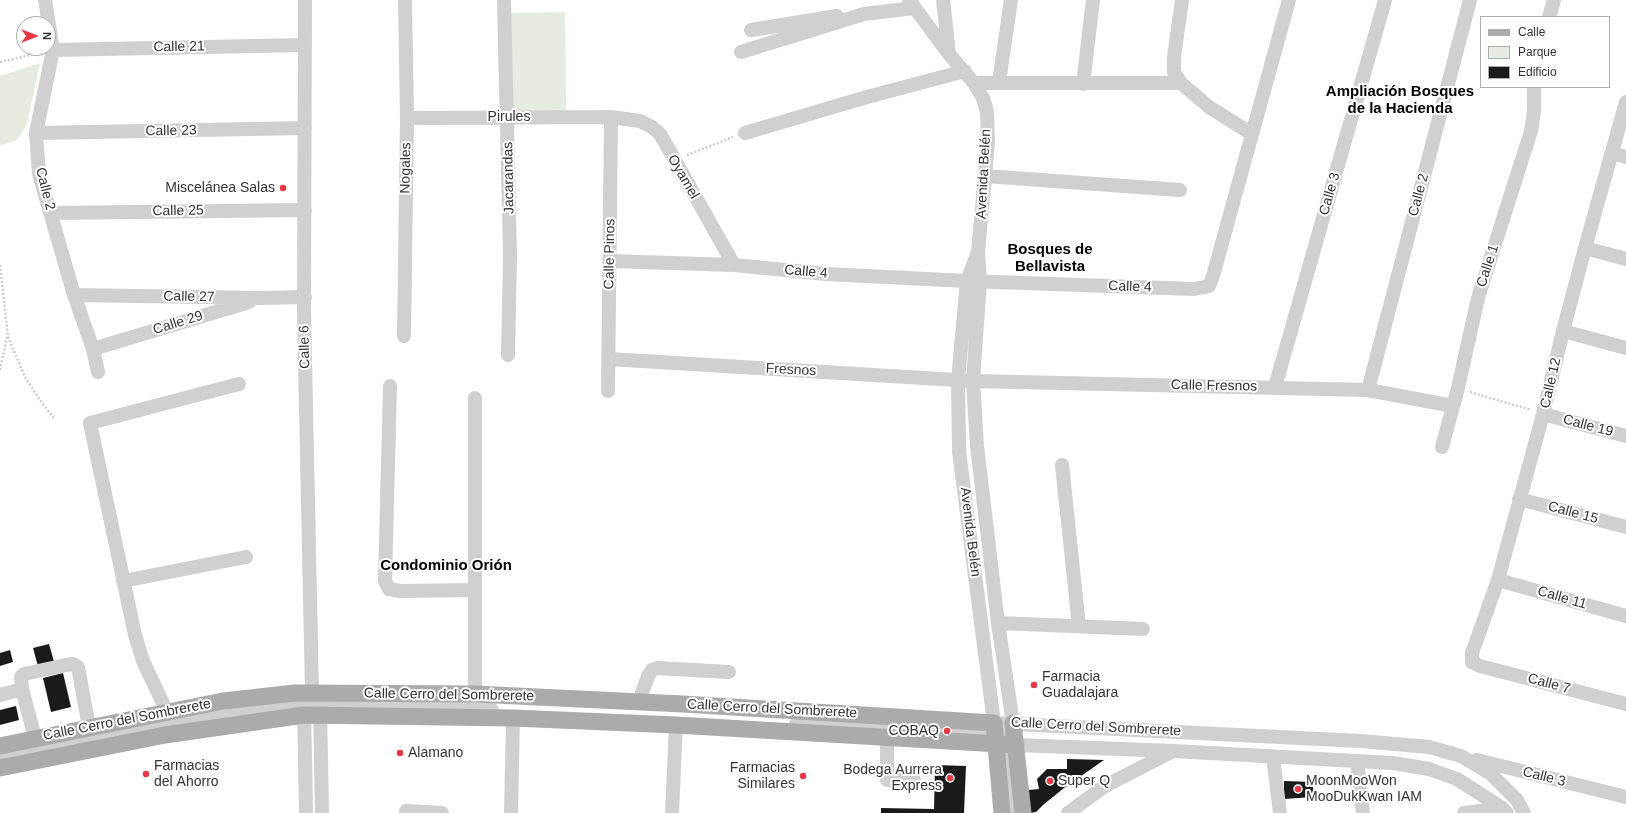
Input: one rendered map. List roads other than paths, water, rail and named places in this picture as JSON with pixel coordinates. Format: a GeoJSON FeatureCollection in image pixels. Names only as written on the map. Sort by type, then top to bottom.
{"type":"FeatureCollection","features":[{"type":"Feature","properties":{"kind":"main road","name":"Calle Cerro del Sombrerete"},"geometry":{"type":"LineString","coordinates":[[0,768],[165,735],[312,703],[475,694],[640,702],[1002,735]]}},
{"type":"Feature","properties":{"kind":"main road","name":"Calle Cerro del Sombrerete"},"geometry":{"type":"LineString","coordinates":[[0,746],[223,701],[312,703],[513,718],[676,724],[886,737],[1002,735]]}},
{"type":"Feature","properties":{"kind":"main road","name":"Avenida Belén"},"geometry":{"type":"LineString","coordinates":[[1002,735],[1002,813]]}},
{"type":"Feature","properties":{"kind":"main road","name":"Avenida Belén"},"geometry":{"type":"LineString","coordinates":[[1002,735],[1024,813]]}},
{"type":"Feature","properties":{"kind":"street","name":"Calle 2"},"geometry":{"type":"LineString","coordinates":[[45,0],[48,16]]}},
{"type":"Feature","properties":{"kind":"street","name":"Calle 6"},"geometry":{"type":"LineString","coordinates":[[305,0],[305,296],[312,703]]}},
{"type":"Feature","properties":{"kind":"street","name":"Nogales"},"geometry":{"type":"LineString","coordinates":[[404,336],[407,118],[405,0]]}},
{"type":"Feature","properties":{"kind":"street","name":"Jacarandas"},"geometry":{"type":"LineString","coordinates":[[504,0],[508,117],[510,255],[508,355]]}},
{"type":"Feature","properties":{"kind":"street"},"geometry":{"type":"LineString","coordinates":[[942,0],[949,54]]}},
{"type":"Feature","properties":{"kind":"street"},"geometry":{"type":"LineString","coordinates":[[999,82],[1011,0]]}},
{"type":"Feature","properties":{"kind":"street"},"geometry":{"type":"LineString","coordinates":[[1082,84],[1094,0]]}},
{"type":"Feature","properties":{"kind":"street"},"geometry":{"type":"LineString","coordinates":[[1182,0],[1174,57],[1174,72],[1181,83],[1209,107],[1252,134]]}},
{"type":"Feature","properties":{"kind":"street","name":"Calle 4"},"geometry":{"type":"LineString","coordinates":[[610,261],[734,265],[826,274],[974,281],[1194,289],[1209,286],[1289,0]]}},
{"type":"Feature","properties":{"kind":"street","name":"Calle 3"},"geometry":{"type":"LineString","coordinates":[[1275,388],[1385,0]]}},
{"type":"Feature","properties":{"kind":"street","name":"Calle 2"},"geometry":{"type":"LineString","coordinates":[[1368,390],[1470,0]]}},
{"type":"Feature","properties":{"kind":"street"},"geometry":{"type":"LineString","coordinates":[[1549,16],[1554,0]]}},
{"type":"Feature","properties":{"kind":"street"},"geometry":{"type":"LineString","coordinates":[[741,52],[864,14],[912,4]]}},
{"type":"Feature","properties":{"kind":"street","name":"Avenida Belén"},"geometry":{"type":"LineString","coordinates":[[912,4],[949,54],[974,83],[983,98],[987,112],[988,142],[978,252],[958,380],[959,451],[1002,735]]}},
{"type":"Feature","properties":{"kind":"street"},"geometry":{"type":"LineString","coordinates":[[750,30],[817,18],[864,14]]}},
{"type":"Feature","properties":{"kind":"street","name":"Calle 21"},"geometry":{"type":"LineString","coordinates":[[56,50],[305,45]]}},
{"type":"Feature","properties":{"kind":"street","name":"Calle 2"},"geometry":{"type":"LineString","coordinates":[[52,56],[36,133],[39,174],[74,295],[93,349],[98,372]]}},
{"type":"Feature","properties":{"kind":"street"},"geometry":{"type":"LineString","coordinates":[[745,133],[867,97],[965,71]]}},
{"type":"Feature","properties":{"kind":"street"},"geometry":{"type":"LineString","coordinates":[[974,83],[1181,83]]}},
{"type":"Feature","properties":{"kind":"street","name":"Calle 1"},"geometry":{"type":"LineString","coordinates":[[1442,447],[1458,388],[1478,298],[1531,131],[1534,111],[1534,88]]}},
{"type":"Feature","properties":{"kind":"street","name":"Calle 12"},"geometry":{"type":"LineString","coordinates":[[1472,662],[1472,653],[1498,580],[1543,414],[1585,248],[1626,102]]}},
{"type":"Feature","properties":{"kind":"street","name":"Pirules"},"geometry":{"type":"LineString","coordinates":[[407,118],[611,117]]}},
{"type":"Feature","properties":{"kind":"street","name":"Oyamel"},"geometry":{"type":"LineString","coordinates":[[611,117],[640,121],[652,127],[660,134],[673,160],[734,265]]}},
{"type":"Feature","properties":{"kind":"street","name":"Calle Pinos"},"geometry":{"type":"LineString","coordinates":[[608,391],[611,117]]}},
{"type":"Feature","properties":{"kind":"street","name":"Calle 23"},"geometry":{"type":"LineString","coordinates":[[36,133],[305,128]]}},
{"type":"Feature","properties":{"kind":"street"},"geometry":{"type":"LineString","coordinates":[[1612,153],[1626,157]]}},
{"type":"Feature","properties":{"kind":"street"},"geometry":{"type":"LineString","coordinates":[[985,176],[1180,190]]}},
{"type":"Feature","properties":{"kind":"street","name":"Calle 25"},"geometry":{"type":"LineString","coordinates":[[51,213],[305,210]]}},
{"type":"Feature","properties":{"kind":"street"},"geometry":{"type":"LineString","coordinates":[[1585,248],[1626,259]]}},
{"type":"Feature","properties":{"kind":"street","name":"Avenida Belén"},"geometry":{"type":"LineString","coordinates":[[974,281],[973,381],[976,446],[998,624],[1002,735]]}},
{"type":"Feature","properties":{"kind":"street","name":"Calle 27"},"geometry":{"type":"LineString","coordinates":[[74,295],[263,298],[305,296]]}},
{"type":"Feature","properties":{"kind":"street","name":"Calle 29"},"geometry":{"type":"LineString","coordinates":[[93,349],[263,298]]}},
{"type":"Feature","properties":{"kind":"street"},"geometry":{"type":"LineString","coordinates":[[1563,331],[1626,348]]}},
{"type":"Feature","properties":{"kind":"street","name":"Fresnos"},"geometry":{"type":"LineString","coordinates":[[609,359],[973,381]]}},
{"type":"Feature","properties":{"kind":"street","name":"Calle Fresnos"},"geometry":{"type":"LineString","coordinates":[[973,381],[1368,390],[1453,406]]}},
{"type":"Feature","properties":{"kind":"street"},"geometry":{"type":"LineString","coordinates":[[167,712],[143,661],[135,635],[90,423],[238,384]]}},
{"type":"Feature","properties":{"kind":"street"},"geometry":{"type":"LineString","coordinates":[[390,386],[385,581],[389,589],[400,591],[475,590]]}},
{"type":"Feature","properties":{"kind":"street"},"geometry":{"type":"LineString","coordinates":[[475,398],[475,694]]}},
{"type":"Feature","properties":{"kind":"street","name":"Calle 19"},"geometry":{"type":"LineString","coordinates":[[1543,414],[1626,436]]}},
{"type":"Feature","properties":{"kind":"street"},"geometry":{"type":"LineString","coordinates":[[1062,465],[1079,626]]}},
{"type":"Feature","properties":{"kind":"street","name":"Calle 15"},"geometry":{"type":"LineString","coordinates":[[1519,499],[1626,527]]}},
{"type":"Feature","properties":{"kind":"street"},"geometry":{"type":"LineString","coordinates":[[123,581],[246,557]]}},
{"type":"Feature","properties":{"kind":"street","name":"Calle 11"},"geometry":{"type":"LineString","coordinates":[[1498,580],[1626,616]]}},
{"type":"Feature","properties":{"kind":"street"},"geometry":{"type":"LineString","coordinates":[[998,624],[1142,629]]}},
{"type":"Feature","properties":{"kind":"street","name":"Calle 7"},"geometry":{"type":"LineString","coordinates":[[1472,662],[1480,666],[1626,704]]}},
{"type":"Feature","properties":{"kind":"street"},"geometry":{"type":"LineString","coordinates":[[34,738],[22,689],[21,677],[24,674],[74,664],[78,667],[90,727]]}},
{"type":"Feature","properties":{"kind":"street"},"geometry":{"type":"LineString","coordinates":[[640,702],[648,676],[652,670],[657,668],[729,672]]}},
{"type":"Feature","properties":{"kind":"street"},"geometry":{"type":"LineString","coordinates":[[0,695],[22,689]]}},
{"type":"Feature","properties":{"kind":"street"},"geometry":{"type":"LineString","coordinates":[[0,753],[153,722],[232,708],[277,702],[351,704],[376,703],[385,700],[475,700],[1002,735]]}},
{"type":"Feature","properties":{"kind":"street"},"geometry":{"type":"LineString","coordinates":[[0,759],[155,727],[312,703]]}},
{"type":"Feature","properties":{"kind":"street"},"geometry":{"type":"LineString","coordinates":[[306,813],[312,703]]}},
{"type":"Feature","properties":{"kind":"street"},"geometry":{"type":"LineString","coordinates":[[312,703],[322,813]]}},
{"type":"Feature","properties":{"kind":"street"},"geometry":{"type":"LineString","coordinates":[[511,813],[513,718]]}},
{"type":"Feature","properties":{"kind":"street"},"geometry":{"type":"LineString","coordinates":[[672,813],[676,724]]}},
{"type":"Feature","properties":{"kind":"street"},"geometry":{"type":"LineString","coordinates":[[1002,735],[1010,813]]}},
{"type":"Feature","properties":{"kind":"street"},"geometry":{"type":"LineString","coordinates":[[1002,735],[1014,813]]}},
{"type":"Feature","properties":{"kind":"street","name":"Calle Cerro del Sombrerete"},"geometry":{"type":"LineString","coordinates":[[1002,735],[1173,751],[1393,763],[1429,769],[1457,779],[1505,810]]}},
{"type":"Feature","properties":{"kind":"street","name":"Calle Cerro del Sombrerete"},"geometry":{"type":"LineString","coordinates":[[1002,735],[1361,741],[1429,747],[1462,756],[1491,774],[1517,800],[1524,813]]}},
{"type":"Feature","properties":{"kind":"street"},"geometry":{"type":"LineString","coordinates":[[886,737],[886,780],[914,780]]}},
{"type":"Feature","properties":{"kind":"street"},"geometry":{"type":"LineString","coordinates":[[1068,813],[1105,786],[1173,751]]}},
{"type":"Feature","properties":{"kind":"street","name":"Calle 3"},"geometry":{"type":"LineString","coordinates":[[1462,756],[1626,797]]}},
{"type":"Feature","properties":{"kind":"street"},"geometry":{"type":"LineString","coordinates":[[1273,757],[1280,813]]}},
{"type":"Feature","properties":{"kind":"street"},"geometry":{"type":"LineString","coordinates":[[1357,761],[1364,813]]}},
{"type":"Feature","properties":{"kind":"street"},"geometry":{"type":"LineString","coordinates":[[1464,813],[1505,810]]}},
{"type":"Feature","properties":{"kind":"street"},"geometry":{"type":"LineString","coordinates":[[406,811],[441,813]]}},
{"type":"Feature","properties":{"kind":"place","name":"Miscelánea Salas"},"geometry":{"type":"Point","coordinates":[283,188]}},
{"type":"Feature","properties":{"kind":"place","name":"Farmacia Guadalajara"},"geometry":{"type":"Point","coordinates":[1034,685]}},
{"type":"Feature","properties":{"kind":"place","name":"COBAQ"},"geometry":{"type":"Point","coordinates":[947,731]}},
{"type":"Feature","properties":{"kind":"place","name":"Alamano"},"geometry":{"type":"Point","coordinates":[400,753]}},
{"type":"Feature","properties":{"kind":"place","name":"Farmacias del Ahorro"},"geometry":{"type":"Point","coordinates":[146,774]}},
{"type":"Feature","properties":{"kind":"place","name":"Farmacias Similares"},"geometry":{"type":"Point","coordinates":[803,776]}},
{"type":"Feature","properties":{"kind":"place","name":"Bodega Aurrera Express"},"geometry":{"type":"Point","coordinates":[950,778]}},
{"type":"Feature","properties":{"kind":"place","name":"Super Q"},"geometry":{"type":"Point","coordinates":[1050,781]}},
{"type":"Feature","properties":{"kind":"place","name":"MoonMooWon MooDukKwan IAM"},"geometry":{"type":"Point","coordinates":[1298,789]}},
{"type":"Feature","properties":{"kind":"district","name":"Ampliación Bosques de la Hacienda"},"geometry":{"type":"Point","coordinates":[1400,100]}},
{"type":"Feature","properties":{"kind":"district","name":"Bosques de Bellavista"},"geometry":{"type":"Point","coordinates":[1050,258]}},
{"type":"Feature","properties":{"kind":"district","name":"Condominio Orión"},"geometry":{"type":"Point","coordinates":[446,566]}}]}
